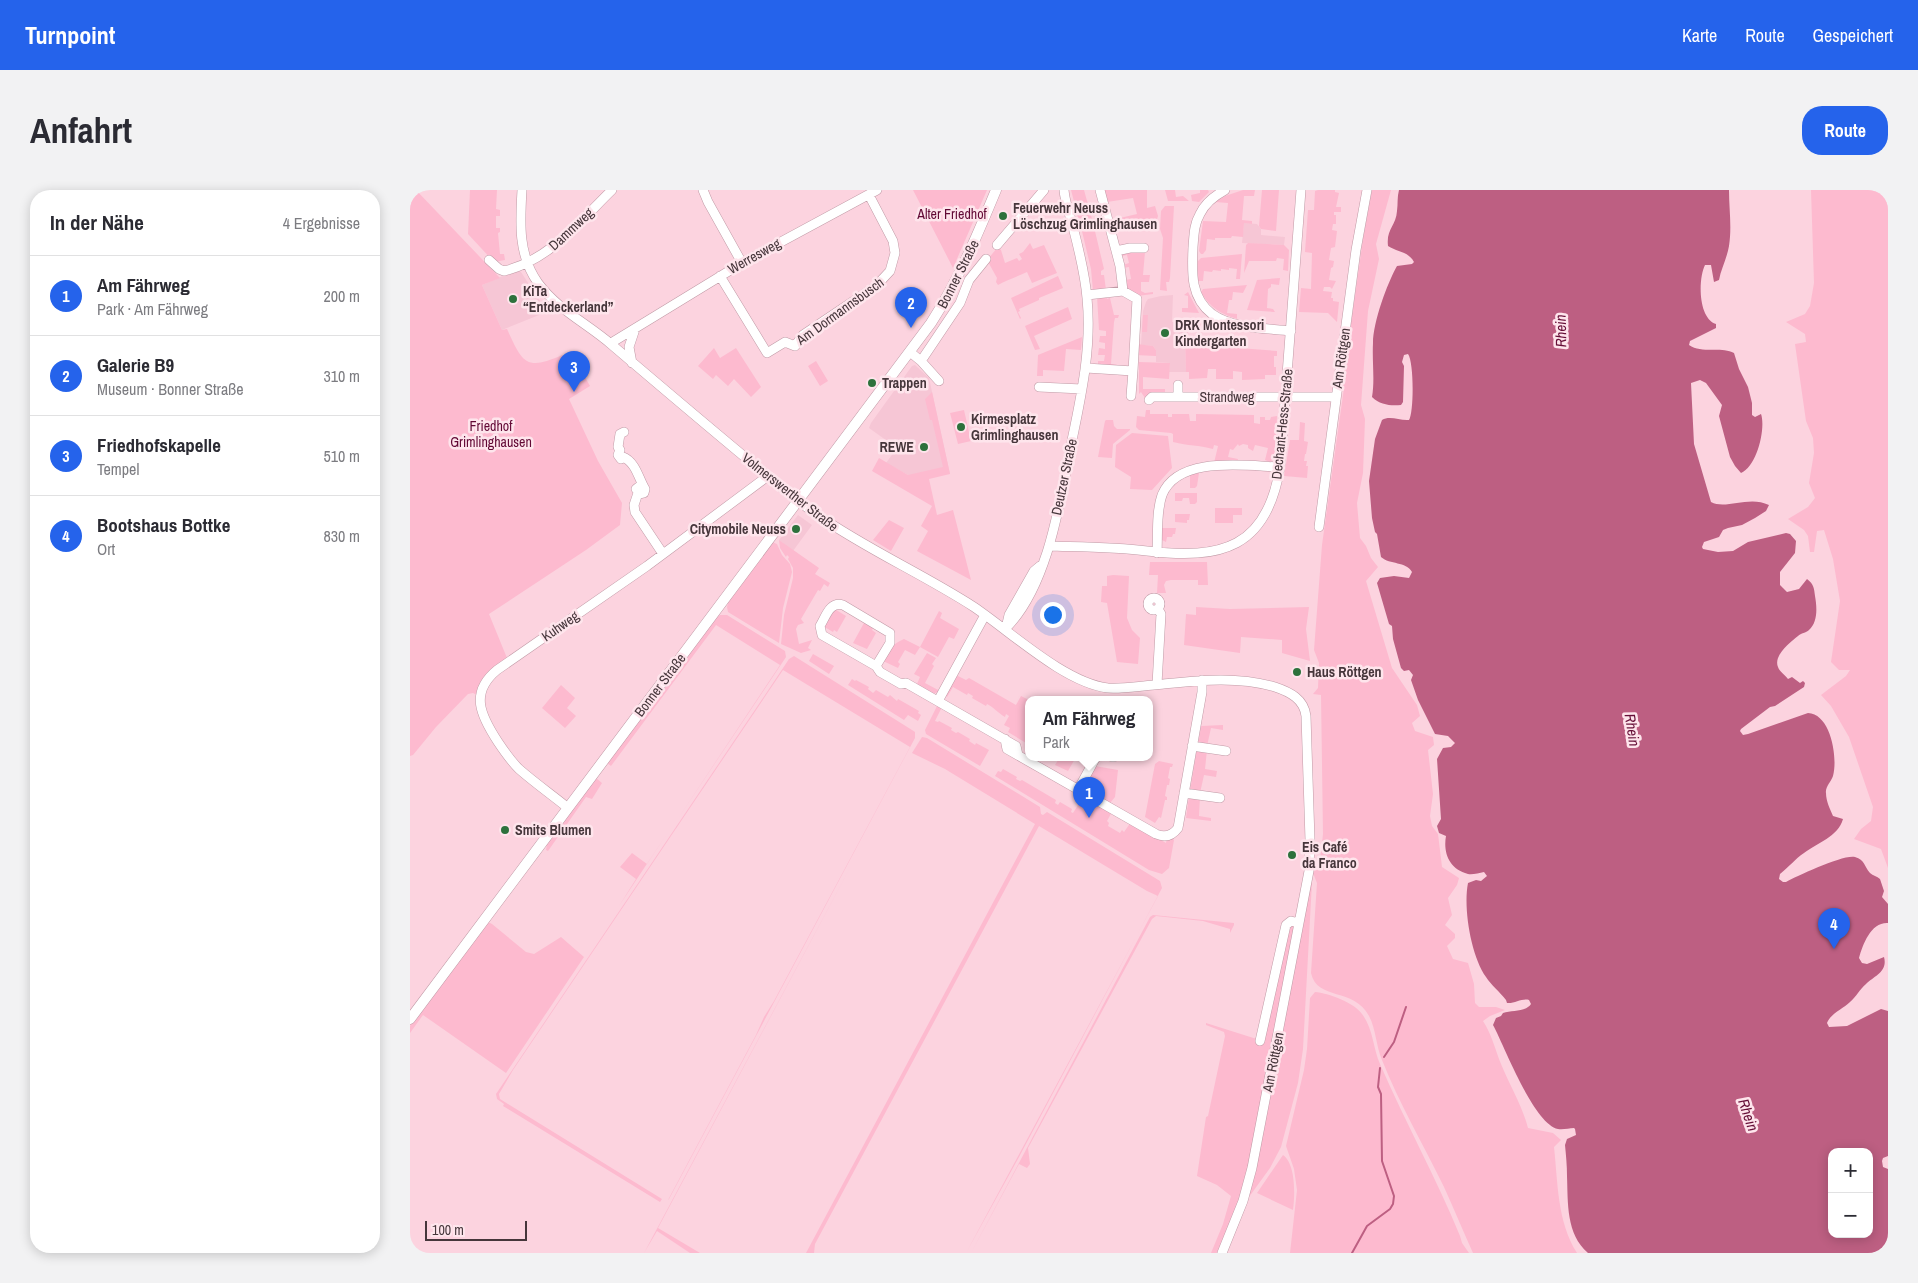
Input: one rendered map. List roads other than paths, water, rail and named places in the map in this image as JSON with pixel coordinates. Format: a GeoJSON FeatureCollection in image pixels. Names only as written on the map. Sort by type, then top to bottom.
{"type":"FeatureCollection","features":[{"type":"Feature","properties":{"kind":"main road","name":"Bonner Straße"},"geometry":{"type":"LineString","coordinates":[[410,1018],[796,499],[931,323],[955,284],[996,190]]}},
{"type":"Feature","properties":{"kind":"street","name":"Volmerswerther Straße"},"geometry":{"type":"LineString","coordinates":[[522,190],[522,248],[535,279],[546,292],[558,304],[611,344],[632,364],[796,499],[840,530],[956,596],[1054,665],[1086,683],[1110,688],[1225,679],[1257,683],[1288,692],[1298,699]]}},
{"type":"Feature","properties":{"kind":"street","name":"Dammweg"},"geometry":{"type":"LineString","coordinates":[[489,260],[504,271],[527,262],[553,247],[612,190]]}},
{"type":"Feature","properties":{"kind":"street"},"geometry":{"type":"LineString","coordinates":[[703,190],[742,262]]}},
{"type":"Feature","properties":{"kind":"street"},"geometry":{"type":"LineString","coordinates":[[997,245],[1044,190]]}},
{"type":"Feature","properties":{"kind":"street","name":"Deutzer Straße"},"geometry":{"type":"LineString","coordinates":[[1005,629],[1009,615],[1034,570],[1042,564],[1049,546],[1064,485],[1086,368],[1088,334],[1087,295],[1081,258],[1064,190]]}},
{"type":"Feature","properties":{"kind":"street"},"geometry":{"type":"LineString","coordinates":[[1100,190],[1116,251],[1123,292]]}},
{"type":"Feature","properties":{"kind":"street"},"geometry":{"type":"LineString","coordinates":[[1224,190],[1207,204],[1199,214],[1195,226],[1192,275],[1197,295],[1208,311],[1225,321],[1291,332]]}},
{"type":"Feature","properties":{"kind":"street","name":"Dechant-Hess-Straße"},"geometry":{"type":"LineString","coordinates":[[1049,546],[1157,553],[1188,554],[1212,552],[1241,541],[1256,528],[1267,512],[1275,492],[1280,467],[1301,190]]}},
{"type":"Feature","properties":{"kind":"street","name":"Am Röttgen"},"geometry":{"type":"LineString","coordinates":[[1319,527],[1356,250],[1367,190]]}},
{"type":"Feature","properties":{"kind":"street","name":"Werresweg"},"geometry":{"type":"LineString","coordinates":[[611,344],[742,262],[873,192]]}},
{"type":"Feature","properties":{"kind":"street","name":"Am Dormannsbusch"},"geometry":{"type":"LineString","coordinates":[[720,276],[767,353],[785,342],[795,346],[803,334],[876,286],[890,271],[895,253],[893,241],[873,192]]}},
{"type":"Feature","properties":{"kind":"street"},"geometry":{"type":"LineString","coordinates":[[1116,251],[1144,248]]}},
{"type":"Feature","properties":{"kind":"street","name":"Bonner Straße"},"geometry":{"type":"LineString","coordinates":[[921,361],[960,303],[969,280],[986,259]]}},
{"type":"Feature","properties":{"kind":"street"},"geometry":{"type":"LineString","coordinates":[[1087,295],[1123,292],[1137,299],[1131,396]]}},
{"type":"Feature","properties":{"kind":"street"},"geometry":{"type":"LineString","coordinates":[[632,364],[629,348],[635,329]]}},
{"type":"Feature","properties":{"kind":"street"},"geometry":{"type":"LineString","coordinates":[[910,352],[939,380]]}},
{"type":"Feature","properties":{"kind":"street"},"geometry":{"type":"LineString","coordinates":[[1086,368],[1133,371]]}},
{"type":"Feature","properties":{"kind":"street"},"geometry":{"type":"LineString","coordinates":[[1178,385],[1178,397]]}},
{"type":"Feature","properties":{"kind":"street"},"geometry":{"type":"LineString","coordinates":[[1038,387],[1082,389]]}},
{"type":"Feature","properties":{"kind":"street","name":"Strandweg"},"geometry":{"type":"LineString","coordinates":[[1149,400],[1152,397],[1336,398]]}},
{"type":"Feature","properties":{"kind":"street"},"geometry":{"type":"LineString","coordinates":[[624,432],[620,434],[618,447],[620,450],[618,454],[621,459],[623,457],[629,459],[640,478],[640,489],[634,505],[635,512],[663,554]]}},
{"type":"Feature","properties":{"kind":"street"},"geometry":{"type":"LineString","coordinates":[[1157,553],[1160,503],[1165,488],[1175,478],[1207,466],[1280,467]]}},
{"type":"Feature","properties":{"kind":"street","name":"Kuhweg"},"geometry":{"type":"LineString","coordinates":[[568,808],[520,770],[509,758],[484,719],[480,700],[482,686],[488,677],[497,670],[663,554],[768,476]]}},
{"type":"Feature","properties":{"kind":"street"},"geometry":{"type":"LineString","coordinates":[[876,666],[890,643],[890,633],[843,605],[837,604],[833,606],[820,626],[821,634],[876,666],[880,672],[901,684],[906,683],[1016,746],[1018,755],[1025,759]]}},
{"type":"Feature","properties":{"kind":"street"},"geometry":{"type":"LineString","coordinates":[[1157,684],[1161,614],[1158,609]]}},
{"type":"Feature","properties":{"kind":"street"},"geometry":{"type":"LineString","coordinates":[[938,701],[985,615]]}},
{"type":"Feature","properties":{"kind":"street"},"geometry":{"type":"LineString","coordinates":[[1028,761],[1156,834],[1165,836],[1173,834],[1178,828],[1202,692],[1202,680]]}},
{"type":"Feature","properties":{"kind":"street","name":"Am Röttgen"},"geometry":{"type":"LineString","coordinates":[[1222,1253],[1244,1201],[1252,1168],[1309,871],[1310,840],[1306,716],[1304,706],[1298,699]]}},
{"type":"Feature","properties":{"kind":"street"},"geometry":{"type":"LineString","coordinates":[[1192,746],[1226,751]]}},
{"type":"Feature","properties":{"kind":"street"},"geometry":{"type":"LineString","coordinates":[[1078,790],[1094,761]]}},
{"type":"Feature","properties":{"kind":"street"},"geometry":{"type":"LineString","coordinates":[[1184,793],[1220,798]]}},
{"type":"Feature","properties":{"kind":"street","name":"Am Röttgen"},"geometry":{"type":"LineString","coordinates":[[1260,1041],[1286,925],[1291,921],[1299,923]]}},
{"type":"Feature","properties":{"kind":"water","name":"Rhein"},"geometry":{"type":"Polygon","coordinates":[[[1399,190],[1729,190],[1730,232],[1727,255],[1719,280],[1714,282],[1711,265],[1705,265],[1701,279],[1703,306],[1710,320],[1716,324],[1716,328],[1690,341],[1689,345],[1694,348],[1723,350],[1734,353],[1748,387],[1752,403],[1752,415],[1755,417],[1761,414],[1761,437],[1752,463],[1741,473],[1730,457],[1719,416],[1722,405],[1706,383],[1700,380],[1691,383],[1694,444],[1711,502],[1724,504],[1754,501],[1769,505],[1766,511],[1755,518],[1742,525],[1723,530],[1719,537],[1704,542],[1702,547],[1703,549],[1718,552],[1733,551],[1748,542],[1786,533],[1790,534],[1796,541],[1795,553],[1780,572],[1780,585],[1787,592],[1799,589],[1807,579],[1814,589],[1816,609],[1812,627],[1799,635],[1784,649],[1777,662],[1778,667],[1788,679],[1792,677],[1800,683],[1803,681],[1805,683],[1804,687],[1775,706],[1770,707],[1740,731],[1743,735],[1748,734],[1808,713],[1816,715],[1822,721],[1831,738],[1834,759],[1833,776],[1826,791],[1828,805],[1833,816],[1843,819],[1832,835],[1798,858],[1780,874],[1779,879],[1786,882],[1831,862],[1855,857],[1863,862],[1870,873],[1880,879],[1884,891],[1882,897],[1888,904],[1888,923],[1877,926],[1872,930],[1865,941],[1859,958],[1862,963],[1867,964],[1884,957],[1885,962],[1882,970],[1850,1002],[1831,1016],[1827,1023],[1829,1027],[1847,1026],[1881,1009],[1888,1011],[1888,1156],[1883,1158],[1882,1161],[1883,1167],[1888,1169],[1888,1253],[1588,1253],[1576,1237],[1568,1207],[1565,1145],[1567,1139],[1576,1135],[1575,1129],[1558,1129],[1549,1124],[1539,1113],[1521,1083],[1493,1025],[1496,1018],[1503,1013],[1522,1010],[1531,1004],[1529,1000],[1507,1003],[1504,997],[1490,983],[1476,957],[1472,945],[1468,918],[1468,883],[1476,880],[1481,881],[1487,876],[1484,872],[1468,874],[1461,872],[1452,864],[1447,854],[1446,836],[1439,833],[1437,826],[1441,819],[1437,759],[1443,748],[1451,747],[1455,743],[1448,736],[1435,734],[1418,700],[1411,680],[1413,675],[1409,670],[1404,671],[1401,668],[1393,639],[1392,626],[1389,624],[1377,583],[1380,578],[1394,576],[1409,578],[1412,572],[1406,566],[1381,557],[1372,518],[1369,481],[1375,439],[1382,420],[1388,418],[1409,420],[1412,407],[1412,376],[1408,354],[1404,355],[1402,362],[1404,366],[1403,402],[1401,405],[1378,402],[1372,397],[1374,334],[1381,303],[1397,266],[1414,262],[1406,254],[1388,246],[1388,235],[1396,216],[1399,190]]]}},
{"type":"Feature","properties":{"kind":"waterway"},"geometry":{"type":"LineString","coordinates":[[1384,1057],[1394,1042],[1406,1007]]}},
{"type":"Feature","properties":{"kind":"waterway"},"geometry":{"type":"LineString","coordinates":[[1352,1253],[1367,1226],[1390,1209],[1393,1204],[1394,1196],[1382,1161],[1381,1094],[1378,1087],[1380,1068]]}},
{"type":"Feature","properties":{"kind":"place","name":"Feuerwehr Neuss Löschzug Grimlinghausen"},"geometry":{"type":"Point","coordinates":[1003,216]}},
{"type":"Feature","properties":{"kind":"place","name":"KiTa “Entdeckerland”"},"geometry":{"type":"Point","coordinates":[513,299]}},
{"type":"Feature","properties":{"kind":"place","name":"Galerie B9"},"geometry":{"type":"Point","coordinates":[911,328]}},
{"type":"Feature","properties":{"kind":"place","name":"DRK Montessori Kindergarten"},"geometry":{"type":"Point","coordinates":[1165,333]}},
{"type":"Feature","properties":{"kind":"place","name":"Trappen"},"geometry":{"type":"Point","coordinates":[872,383]}},
{"type":"Feature","properties":{"kind":"place","name":"Friedhofskapelle"},"geometry":{"type":"Point","coordinates":[574,392]}},
{"type":"Feature","properties":{"kind":"place","name":"Kirmesplatz Grimlinghausen"},"geometry":{"type":"Point","coordinates":[961,427]}},
{"type":"Feature","properties":{"kind":"place","name":"REWE"},"geometry":{"type":"Point","coordinates":[924,447]}},
{"type":"Feature","properties":{"kind":"place","name":"Citymobile Neuss"},"geometry":{"type":"Point","coordinates":[796,529]}},
{"type":"Feature","properties":{"kind":"place","name":"Haus Röttgen"},"geometry":{"type":"Point","coordinates":[1297,672]}},
{"type":"Feature","properties":{"kind":"place","name":"Am Fährweg"},"geometry":{"type":"Point","coordinates":[1089,818]}},
{"type":"Feature","properties":{"kind":"place","name":"Smits Blumen"},"geometry":{"type":"Point","coordinates":[505,830]}},
{"type":"Feature","properties":{"kind":"place","name":"Eis Café da Franco"},"geometry":{"type":"Point","coordinates":[1292,855]}},
{"type":"Feature","properties":{"kind":"place","name":"Bootshaus Bottke"},"geometry":{"type":"Point","coordinates":[1834,949]}},
{"type":"Feature","properties":{"kind":"park label","name":"Alter Friedhof"},"geometry":{"type":"Point","coordinates":[952,214]}},
{"type":"Feature","properties":{"kind":"park label","name":"Friedhof Grimlinghausen"},"geometry":{"type":"Point","coordinates":[491,434]}}]}
